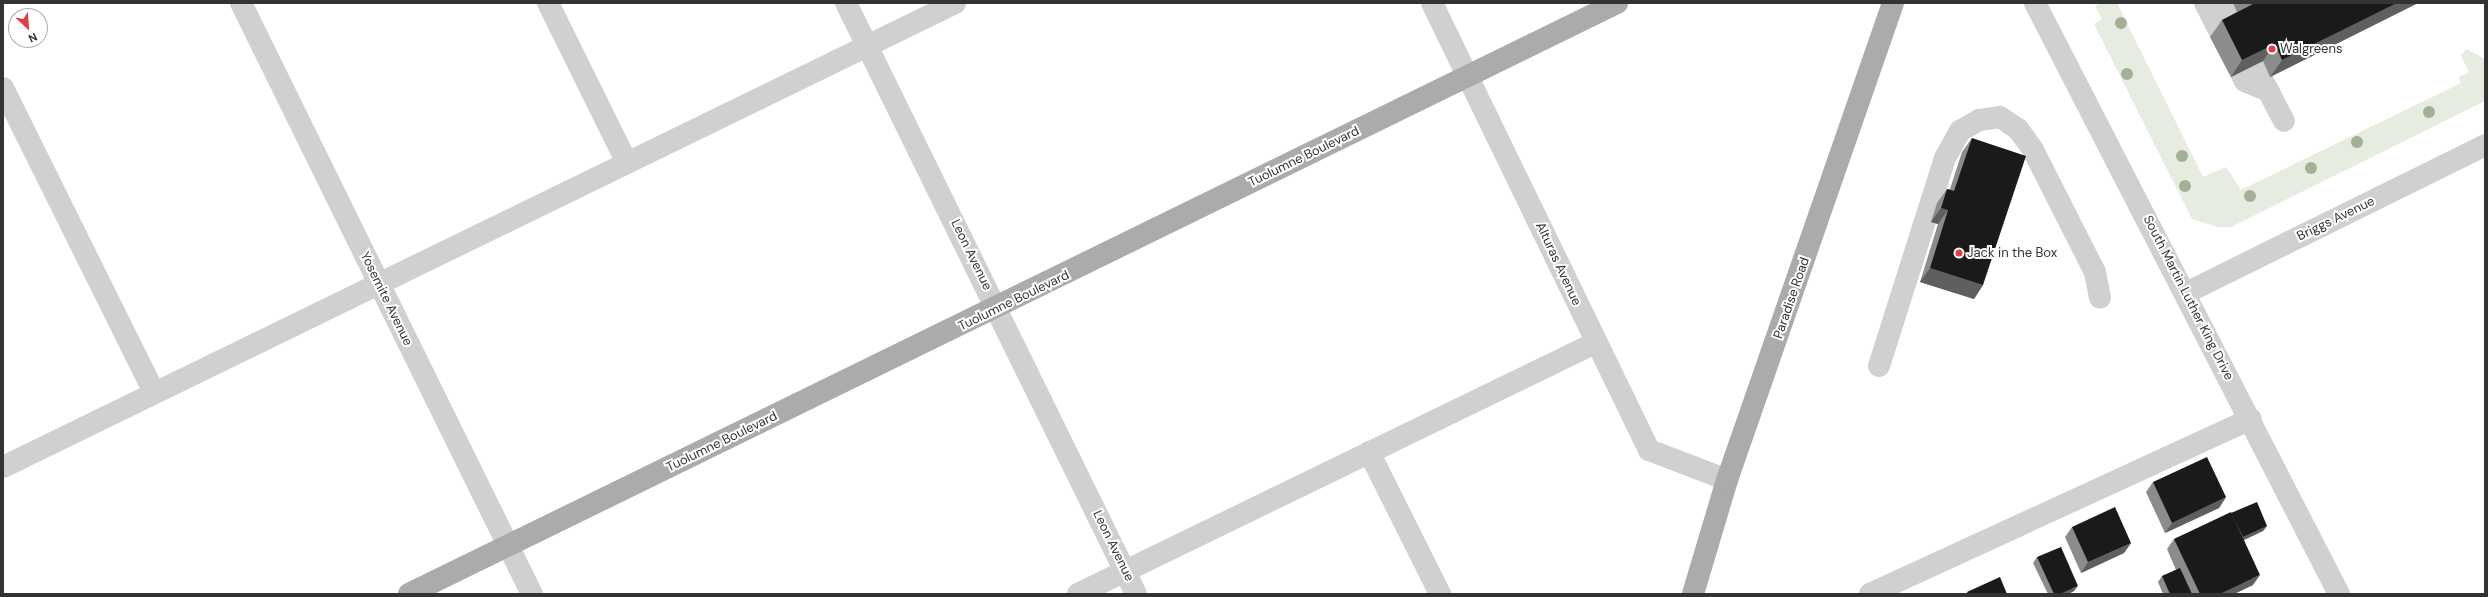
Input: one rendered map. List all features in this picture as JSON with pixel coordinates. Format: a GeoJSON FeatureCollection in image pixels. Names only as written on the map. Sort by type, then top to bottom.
{"type":"FeatureCollection","features":[{"type":"Feature","properties":{"kind":"main road","name":"Tuolumne Boulevard"},"geometry":{"type":"LineString","coordinates":[[409,594],[998,309],[1616,3]]}},
{"type":"Feature","properties":{"kind":"main road","name":"Paradise Road"},"geometry":{"type":"LineString","coordinates":[[1692,594],[1727,480],[1893,3]]}},
{"type":"Feature","properties":{"kind":"street","name":"Yosemite Avenue"},"geometry":{"type":"LineString","coordinates":[[241,3],[532,594]]}},
{"type":"Feature","properties":{"kind":"street"},"geometry":{"type":"LineString","coordinates":[[548,3],[627,163]]}},
{"type":"Feature","properties":{"kind":"street","name":"Leon Avenue"},"geometry":{"type":"LineString","coordinates":[[846,3],[998,309],[1136,594]]}},
{"type":"Feature","properties":{"kind":"street"},"geometry":{"type":"LineString","coordinates":[[3,466],[378,282],[627,163],[955,3]]}},
{"type":"Feature","properties":{"kind":"street","name":"Alturas Avenue"},"geometry":{"type":"LineString","coordinates":[[1432,3],[1469,76],[1595,342],[1649,450],[1727,480]]}},
{"type":"Feature","properties":{"kind":"street","name":"South Martin Luther King Drive"},"geometry":{"type":"LineString","coordinates":[[2035,3],[2251,419],[2339,594]]}},
{"type":"Feature","properties":{"kind":"street"},"geometry":{"type":"LineString","coordinates":[[2205,3],[2245,81],[2269,91]]}},
{"type":"Feature","properties":{"kind":"street"},"geometry":{"type":"LineString","coordinates":[[2222,3],[2284,121]]}},
{"type":"Feature","properties":{"kind":"street"},"geometry":{"type":"LineString","coordinates":[[3,88],[154,392]]}},
{"type":"Feature","properties":{"kind":"street"},"geometry":{"type":"LineString","coordinates":[[1879,366],[1945,158],[1960,131],[1979,120],[2000,117],[2018,129],[2033,150],[2095,272],[2100,298]]}},
{"type":"Feature","properties":{"kind":"street","name":"Briggs Avenue"},"geometry":{"type":"LineString","coordinates":[[2186,293],[2485,145]]}},
{"type":"Feature","properties":{"kind":"street"},"geometry":{"type":"LineString","coordinates":[[1078,594],[1595,342]]}},
{"type":"Feature","properties":{"kind":"street"},"geometry":{"type":"LineString","coordinates":[[1870,594],[2251,419]]}},
{"type":"Feature","properties":{"kind":"street"},"geometry":{"type":"LineString","coordinates":[[1369,452],[1440,594]]}},
{"type":"Feature","properties":{"kind":"shaded area"},"geometry":{"type":"Polygon","coordinates":[[[2102,3],[2117,3],[2203,177],[2226,167],[2241,190],[2461,83],[2459,77],[2469,72],[2461,56],[2466,49],[2485,59],[2485,101],[2231,227],[2217,227],[2192,219],[2094,24],[2102,19],[2095,6],[2102,3]]]}},
{"type":"Feature","properties":{"kind":"building","name":"Walgreens"},"geometry":{"type":"Polygon","coordinates":[[[2252,3],[2397,3],[2282,60],[2275,44],[2242,60],[2222,20],[2253,4],[2252,3]]]}},
{"type":"Feature","properties":{"kind":"building","name":"Jack in the Box"},"geometry":{"type":"Polygon","coordinates":[[[1972,138],[2026,156],[1983,285],[1930,268],[1948,210],[1941,208],[1947,189],[1954,191],[1972,138]]]}},
{"type":"Feature","properties":{"kind":"building"},"geometry":{"type":"Polygon","coordinates":[[[2207,457],[2226,497],[2172,523],[2153,482],[2207,457]]]}},
{"type":"Feature","properties":{"kind":"building"},"geometry":{"type":"Polygon","coordinates":[[[2257,502],[2267,526],[2243,537],[2231,513],[2257,502]]]}},
{"type":"Feature","properties":{"kind":"building"},"geometry":{"type":"Polygon","coordinates":[[[2115,507],[2131,543],[2088,562],[2072,527],[2115,507]]]}},
{"type":"Feature","properties":{"kind":"building"},"geometry":{"type":"Polygon","coordinates":[[[2231,512],[2260,575],[2220,594],[2200,594],[2174,539],[2231,512]]]}},
{"type":"Feature","properties":{"kind":"building"},"geometry":{"type":"Polygon","coordinates":[[[2061,547],[2078,586],[2060,594],[2054,594],[2037,557],[2061,547]]]}},
{"type":"Feature","properties":{"kind":"building"},"geometry":{"type":"Polygon","coordinates":[[[2180,568],[2192,594],[2170,594],[2162,576],[2180,568]]]}},
{"type":"Feature","properties":{"kind":"building"},"geometry":{"type":"Polygon","coordinates":[[[2000,577],[2007,594],[1968,594],[1967,592],[2000,577]]]}},
{"type":"Feature","properties":{"kind":"place","name":"Walgreens"},"geometry":{"type":"Point","coordinates":[2272,49]}},
{"type":"Feature","properties":{"kind":"place","name":"Jack in the Box"},"geometry":{"type":"Point","coordinates":[1959,253]}}]}
